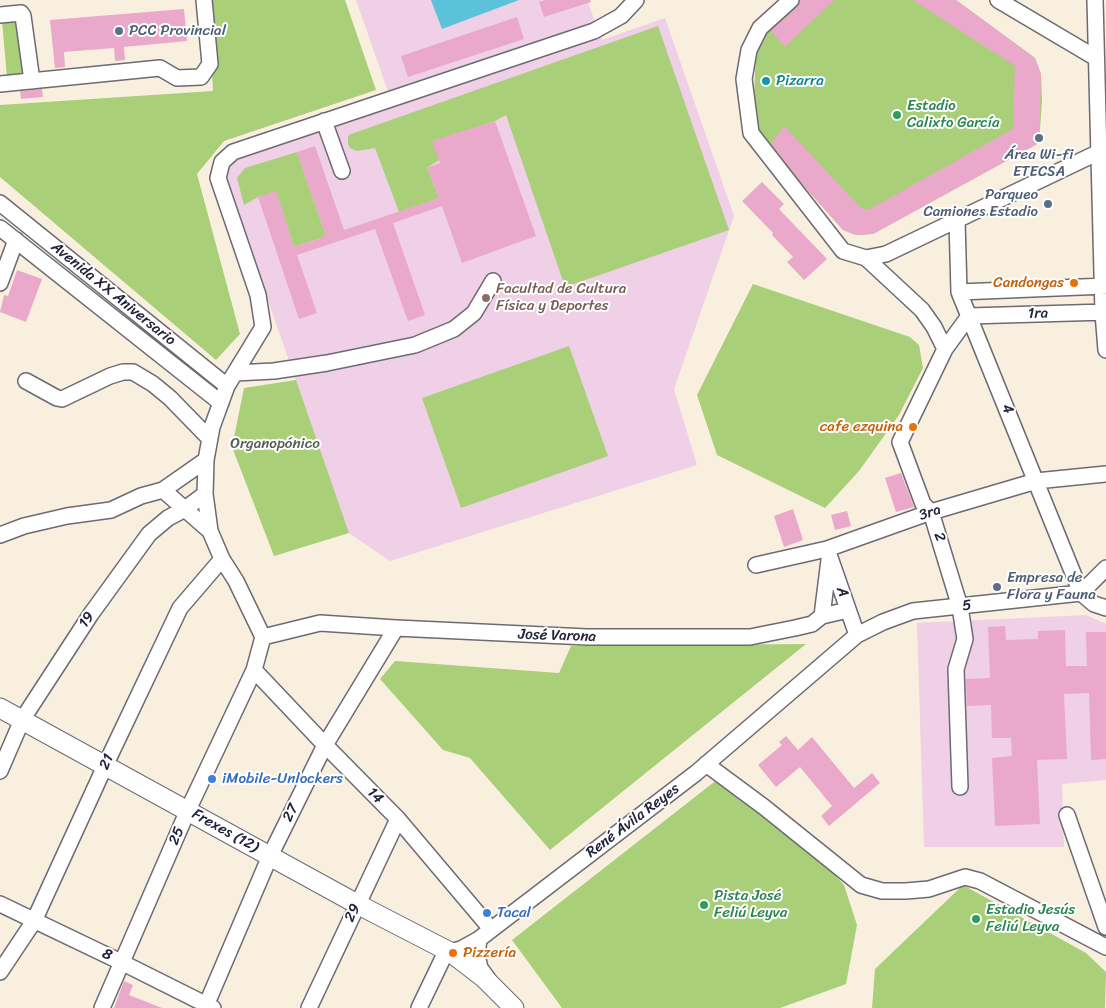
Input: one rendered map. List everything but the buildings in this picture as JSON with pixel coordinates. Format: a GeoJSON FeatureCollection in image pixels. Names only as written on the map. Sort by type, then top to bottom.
{"type":"FeatureCollection","features":[{"type":"Feature","properties":{"kind":"main road","name":"Frexes (12)"},"geometry":{"type":"LineString","coordinates":[[0,708],[357,904],[450,952],[497,990],[514,1008]]}},
{"type":"Feature","properties":{"kind":"street"},"geometry":{"type":"LineString","coordinates":[[0,84],[160,68],[177,78],[201,77],[210,64],[204,0]]}},
{"type":"Feature","properties":{"kind":"street"},"geometry":{"type":"LineString","coordinates":[[264,636],[236,581],[222,559],[210,531],[205,494],[209,438],[221,403],[227,386],[263,327],[258,295],[218,178],[222,162],[233,152],[594,32],[621,16],[636,0]]}},
{"type":"Feature","properties":{"kind":"street"},"geometry":{"type":"LineString","coordinates":[[790,0],[760,28],[749,50],[744,79],[750,133],[844,251],[866,258],[922,310],[934,327],[945,349],[969,316]]}},
{"type":"Feature","properties":{"kind":"street"},"geometry":{"type":"LineString","coordinates":[[998,0],[1096,58]]}},
{"type":"Feature","properties":{"kind":"street"},"geometry":{"type":"LineString","coordinates":[[1095,0],[1106,350]]}},
{"type":"Feature","properties":{"kind":"street"},"geometry":{"type":"LineString","coordinates":[[0,15],[21,13],[23,16],[32,81]]}},
{"type":"Feature","properties":{"kind":"street"},"geometry":{"type":"LineString","coordinates":[[324,121],[342,171]]}},
{"type":"Feature","properties":{"kind":"street"},"geometry":{"type":"LineString","coordinates":[[866,258],[886,254],[1099,152]]}},
{"type":"Feature","properties":{"kind":"street","name":"Avenida XX Aniversario"},"geometry":{"type":"LineString","coordinates":[[0,202],[227,386]]}},
{"type":"Feature","properties":{"kind":"street","name":"4"},"geometry":{"type":"LineString","coordinates":[[958,220],[959,292],[1082,594]]}},
{"type":"Feature","properties":{"kind":"street","name":"Avenida XX Aniversario"},"geometry":{"type":"LineString","coordinates":[[0,228],[221,403]]}},
{"type":"Feature","properties":{"kind":"street"},"geometry":{"type":"LineString","coordinates":[[0,283],[16,240]]}},
{"type":"Feature","properties":{"kind":"street"},"geometry":{"type":"LineString","coordinates":[[235,373],[274,371],[415,345],[454,330],[474,313],[493,282]]}},
{"type":"Feature","properties":{"kind":"street"},"geometry":{"type":"LineString","coordinates":[[959,292],[1104,286]]}},
{"type":"Feature","properties":{"kind":"street","name":"1ra"},"geometry":{"type":"LineString","coordinates":[[969,316],[1104,312]]}},
{"type":"Feature","properties":{"kind":"street","name":"2"},"geometry":{"type":"LineString","coordinates":[[945,349],[900,442],[923,504],[931,512],[960,607],[965,638],[956,669],[960,787]]}},
{"type":"Feature","properties":{"kind":"street"},"geometry":{"type":"LineString","coordinates":[[26,381],[62,399],[110,376],[123,372],[133,372],[153,384],[170,398],[209,438]]}},
{"type":"Feature","properties":{"kind":"street"},"geometry":{"type":"LineString","coordinates":[[0,535],[24,526],[67,516],[111,510],[141,496],[163,490],[206,460]]}},
{"type":"Feature","properties":{"kind":"street","name":"3ra"},"geometry":{"type":"LineString","coordinates":[[756,565],[828,553],[931,512],[1036,481],[1106,474]]}},
{"type":"Feature","properties":{"kind":"street"},"geometry":{"type":"LineString","coordinates":[[163,490],[210,531]]}},
{"type":"Feature","properties":{"kind":"street","name":"19"},"geometry":{"type":"LineString","coordinates":[[0,771],[22,720],[91,614],[149,534],[168,518],[185,510],[205,494]]}},
{"type":"Feature","properties":{"kind":"street"},"geometry":{"type":"LineString","coordinates":[[822,616],[828,553]]}},
{"type":"Feature","properties":{"kind":"street","name":"A"},"geometry":{"type":"LineString","coordinates":[[828,553],[857,635]]}},
{"type":"Feature","properties":{"kind":"street","name":"21"},"geometry":{"type":"LineString","coordinates":[[0,972],[34,921],[180,608],[222,559]]}},
{"type":"Feature","properties":{"kind":"street"},"geometry":{"type":"LineString","coordinates":[[1106,568],[1082,594],[1094,604],[1106,608]]}},
{"type":"Feature","properties":{"kind":"street","name":"5"},"geometry":{"type":"LineString","coordinates":[[857,635],[883,622],[913,611],[1082,594]]}},
{"type":"Feature","properties":{"kind":"street","name":"José Varona"},"geometry":{"type":"LineString","coordinates":[[264,636],[320,623],[587,637],[750,636],[812,624],[822,616],[848,610]]}},
{"type":"Feature","properties":{"kind":"street","name":"27"},"geometry":{"type":"LineString","coordinates":[[208,1007],[270,856],[325,745],[396,628]]}},
{"type":"Feature","properties":{"kind":"street","name":"René Ávila Reyes"},"geometry":{"type":"LineString","coordinates":[[450,952],[461,949],[479,939],[706,764],[857,635]]}},
{"type":"Feature","properties":{"kind":"street","name":"25"},"geometry":{"type":"LineString","coordinates":[[102,1008],[188,810],[254,670],[264,636]]}},
{"type":"Feature","properties":{"kind":"street","name":"14"},"geometry":{"type":"LineString","coordinates":[[254,670],[398,819],[491,929]]}},
{"type":"Feature","properties":{"kind":"street"},"geometry":{"type":"LineString","coordinates":[[706,764],[764,807],[861,885],[882,891],[906,892],[929,889],[965,877],[980,881],[1106,947]]}},
{"type":"Feature","properties":{"kind":"street"},"geometry":{"type":"LineString","coordinates":[[1067,815],[1106,928]]}},
{"type":"Feature","properties":{"kind":"street","name":"29"},"geometry":{"type":"LineString","coordinates":[[309,1008],[398,819]]}},
{"type":"Feature","properties":{"kind":"street","name":"8"},"geometry":{"type":"LineString","coordinates":[[0,904],[123,962],[208,1007]]}},
{"type":"Feature","properties":{"kind":"street"},"geometry":{"type":"LineString","coordinates":[[479,939],[477,954],[480,968],[497,990]]}},
{"type":"Feature","properties":{"kind":"street"},"geometry":{"type":"LineString","coordinates":[[419,1008],[443,958],[450,952]]}},
{"type":"Feature","properties":{"kind":"shaded area","name":"Facultad de Cultura Física y Deportes"},"geometry":{"type":"Polygon","coordinates":[[[356,0],[587,0],[602,40],[665,18],[734,216],[674,389],[697,465],[390,561],[349,533],[219,160],[391,100],[356,0]]]}},
{"type":"Feature","properties":{"kind":"shaded area"},"geometry":{"type":"Polygon","coordinates":[[[1086,615],[1106,624],[1106,780],[1062,784],[1064,847],[924,847],[917,623],[1086,615]]]}},
{"type":"Feature","properties":{"kind":"green space"},"geometry":{"type":"Polygon","coordinates":[[[208,0],[345,0],[376,90],[224,141],[197,174],[240,334],[216,360],[0,177],[0,105],[213,91],[208,0]]]}},
{"type":"Feature","properties":{"kind":"green space","name":"Estadio Calixto García"},"geometry":{"type":"Polygon","coordinates":[[[801,0],[956,0],[1035,58],[1041,74],[1042,101],[1039,143],[873,234],[856,235],[843,230],[753,129],[756,44],[801,0]]]}},
{"type":"Feature","properties":{"kind":"green space"},"geometry":{"type":"Polygon","coordinates":[[[21,18],[28,73],[7,77],[2,21],[21,18]]]}},
{"type":"Feature","properties":{"kind":"green space"},"geometry":{"type":"Polygon","coordinates":[[[658,26],[729,230],[565,287],[506,115],[495,121],[433,141],[439,160],[427,168],[439,198],[399,212],[375,148],[357,151],[350,148],[348,144],[348,136],[351,134],[658,26]]]}},
{"type":"Feature","properties":{"kind":"green space"},"geometry":{"type":"Polygon","coordinates":[[[297,152],[326,236],[294,247],[276,192],[258,197],[244,205],[237,178],[245,168],[297,152]]]}},
{"type":"Feature","properties":{"kind":"green space"},"geometry":{"type":"Polygon","coordinates":[[[753,284],[910,337],[919,345],[923,368],[899,415],[859,471],[825,508],[717,455],[697,395],[753,284]]]}},
{"type":"Feature","properties":{"kind":"green space"},"geometry":{"type":"Polygon","coordinates":[[[569,346],[608,456],[461,508],[422,398],[569,346]]]}},
{"type":"Feature","properties":{"kind":"green space","name":"Organopónico"},"geometry":{"type":"Polygon","coordinates":[[[296,380],[349,533],[274,556],[232,447],[244,388],[296,380]]]}},
{"type":"Feature","properties":{"kind":"green space"},"geometry":{"type":"Polygon","coordinates":[[[806,644],[550,850],[470,758],[443,750],[380,679],[395,661],[559,673],[571,646],[806,644]]]}},
{"type":"Feature","properties":{"kind":"green space","name":"Pista José Feliú Leyva"},"geometry":{"type":"Polygon","coordinates":[[[718,779],[830,870],[844,885],[857,925],[846,984],[780,1008],[562,1008],[512,940],[718,779]]]}},
{"type":"Feature","properties":{"kind":"green space","name":"Estadio Jesús Feliú Leyva"},"geometry":{"type":"Polygon","coordinates":[[[963,885],[1086,953],[1106,972],[1105,1008],[872,1008],[875,969],[963,885]]]}},
{"type":"Feature","properties":{"kind":"water"},"geometry":{"type":"Polygon","coordinates":[[[431,0],[519,0],[442,29],[431,0]]]}},
{"type":"Feature","properties":{"kind":"place","name":"PCC Provincial"},"geometry":{"type":"Point","coordinates":[119,31]}},
{"type":"Feature","properties":{"kind":"place","name":"Pizarra"},"geometry":{"type":"Point","coordinates":[766,81]}},
{"type":"Feature","properties":{"kind":"place","name":"Estadio Calixto García"},"geometry":{"type":"Point","coordinates":[897,115]}},
{"type":"Feature","properties":{"kind":"place","name":"Área Wi-fi ETECSA"},"geometry":{"type":"Point","coordinates":[1039,138]}},
{"type":"Feature","properties":{"kind":"place","name":"Parqueo Camiones Estadio"},"geometry":{"type":"Point","coordinates":[1048,204]}},
{"type":"Feature","properties":{"kind":"place","name":"Candongas"},"geometry":{"type":"Point","coordinates":[1074,283]}},
{"type":"Feature","properties":{"kind":"place","name":"Facultad de Cultura Física y Deportes"},"geometry":{"type":"Point","coordinates":[486,298]}},
{"type":"Feature","properties":{"kind":"place","name":"cafe ezquina"},"geometry":{"type":"Point","coordinates":[913,427]}},
{"type":"Feature","properties":{"kind":"place","name":"Empresa de Flora y Fauna"},"geometry":{"type":"Point","coordinates":[997,587]}},
{"type":"Feature","properties":{"kind":"place","name":"iMobile-Unlockers"},"geometry":{"type":"Point","coordinates":[212,779]}},
{"type":"Feature","properties":{"kind":"place","name":"Pista José Feliú Leyva"},"geometry":{"type":"Point","coordinates":[704,905]}},
{"type":"Feature","properties":{"kind":"place","name":"Tacal"},"geometry":{"type":"Point","coordinates":[487,913]}},
{"type":"Feature","properties":{"kind":"place","name":"Estadio Jesús Feliú Leyva"},"geometry":{"type":"Point","coordinates":[976,919]}},
{"type":"Feature","properties":{"kind":"place","name":"Pizzería"},"geometry":{"type":"Point","coordinates":[453,953]}}]}
